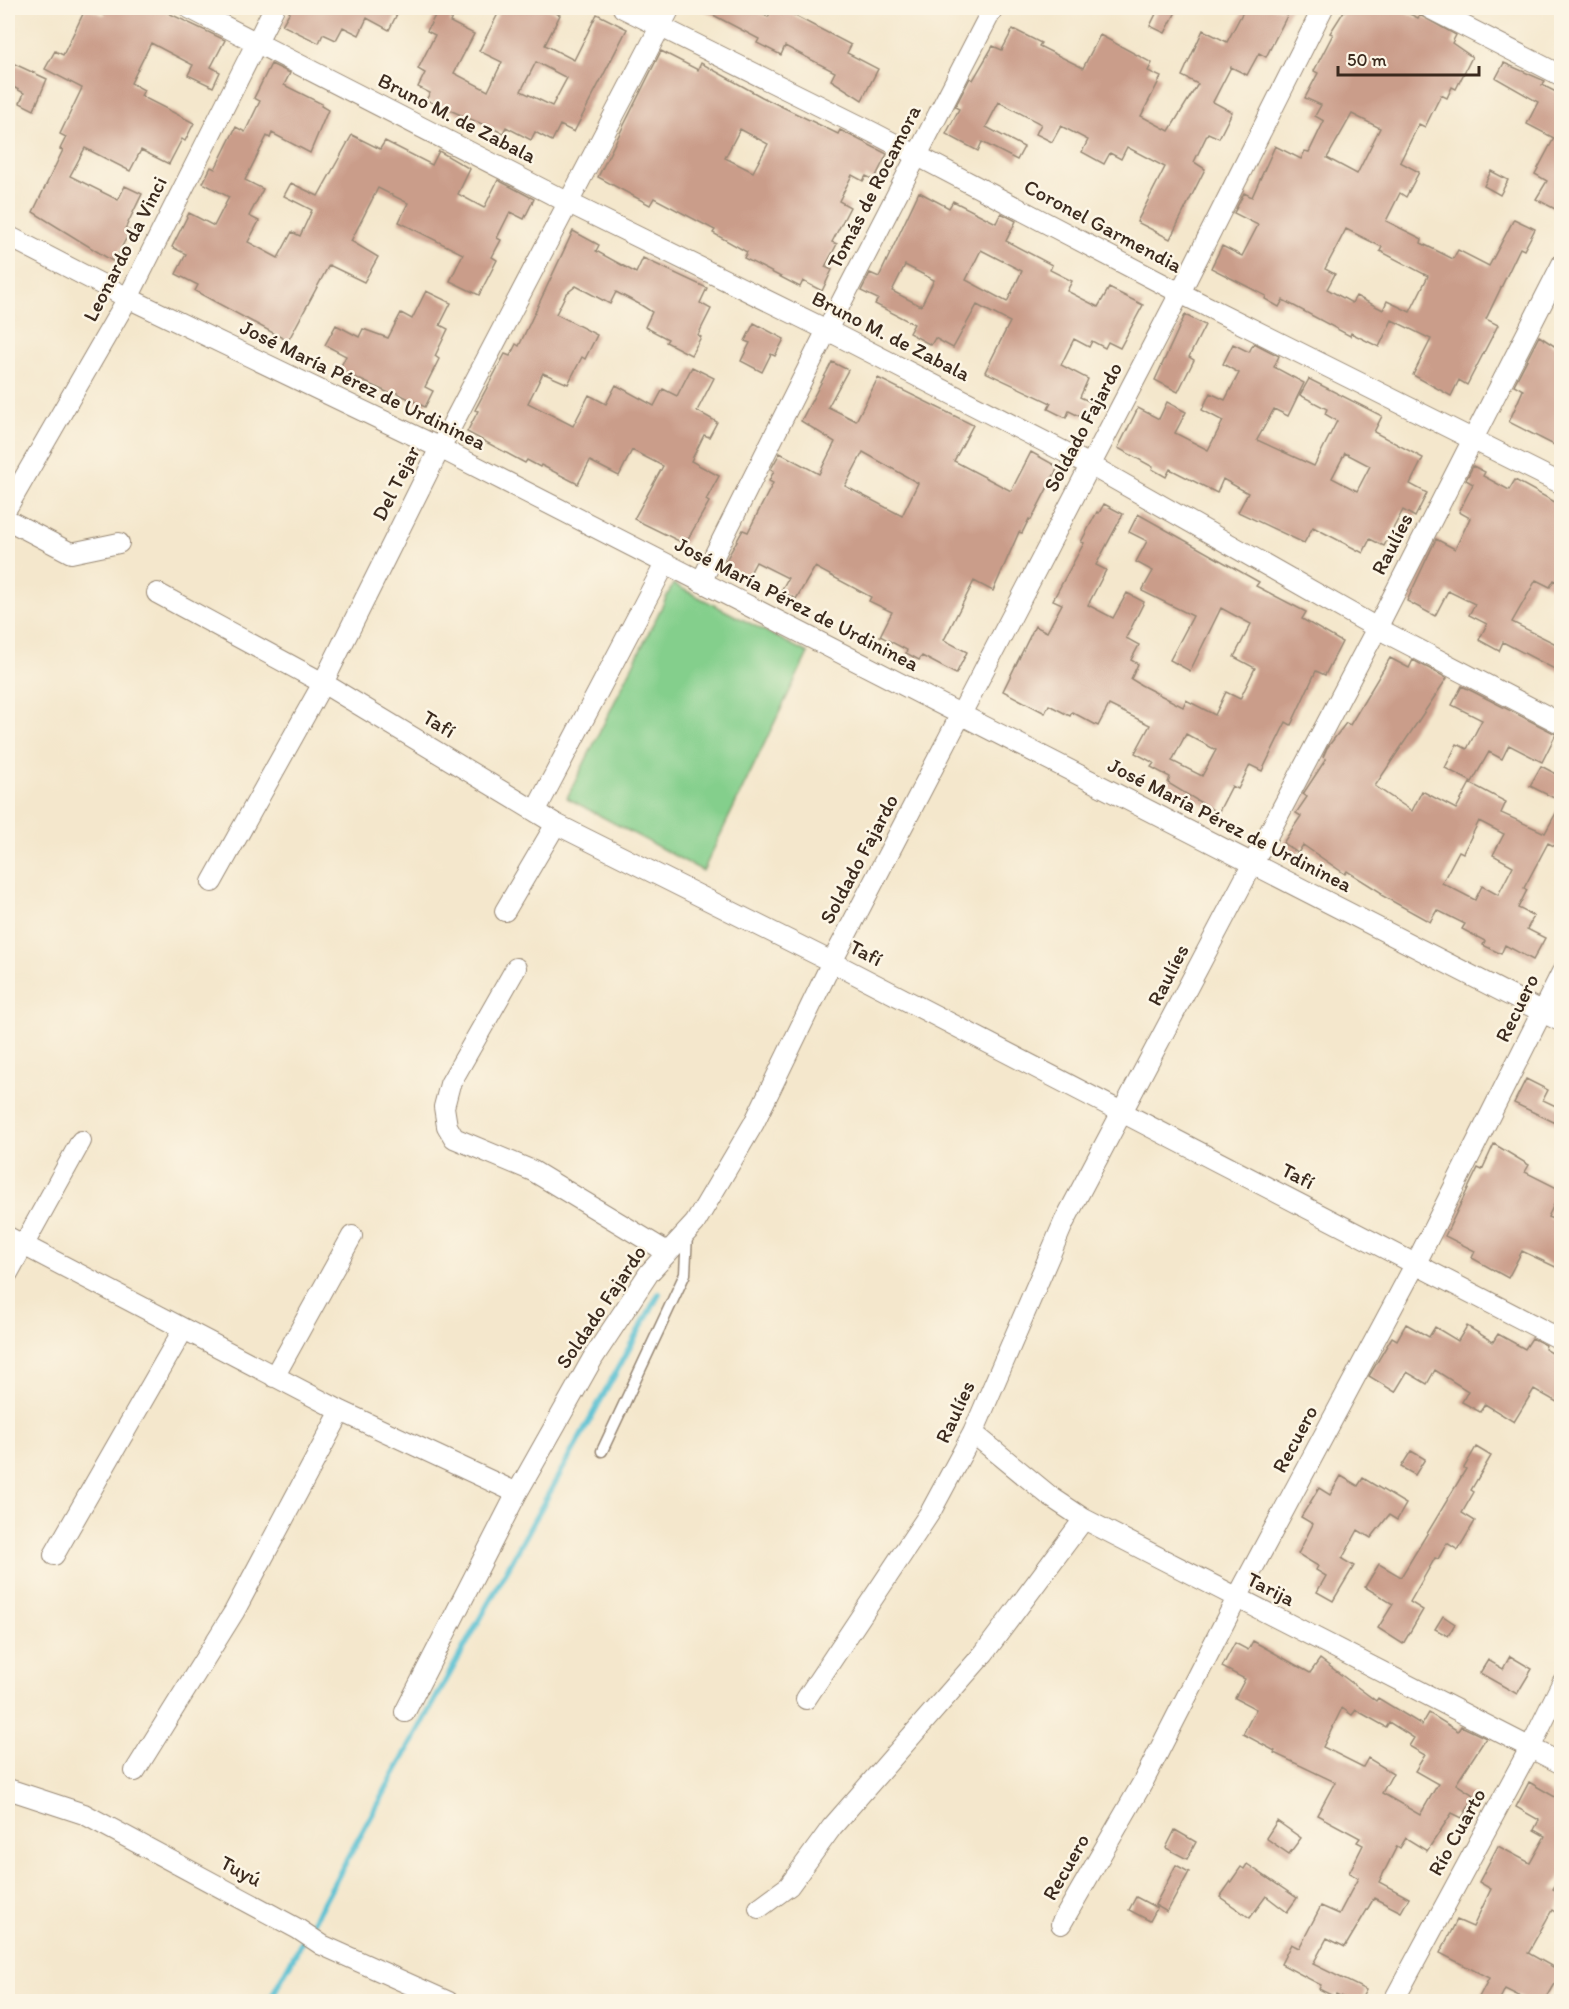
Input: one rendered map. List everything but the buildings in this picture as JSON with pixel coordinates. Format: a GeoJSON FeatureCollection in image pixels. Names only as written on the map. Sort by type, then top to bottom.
{"type":"FeatureCollection","features":[{"type":"Feature","properties":{"kind":"street","name":"Bruno M. de Zabala"},"geometry":{"type":"LineString","coordinates":[[189,8],[569,203],[827,330],[1090,465],[1377,628],[1562,724]]}},
{"type":"Feature","properties":{"kind":"street","name":"Leonardo da Vinci"},"geometry":{"type":"LineString","coordinates":[[8,506],[128,298],[274,8]]}},
{"type":"Feature","properties":{"kind":"street","name":"Coronel Garmendia"},"geometry":{"type":"LineString","coordinates":[[623,8],[917,156],[1180,293],[1562,484]]}},
{"type":"Feature","properties":{"kind":"street","name":"Del Tejar"},"geometry":{"type":"LineString","coordinates":[[212,882],[323,683],[440,448],[670,8]]}},
{"type":"Feature","properties":{"kind":"street","name":"Tomás de Rocamora"},"geometry":{"type":"LineString","coordinates":[[701,582],[827,330],[993,8]]}},
{"type":"Feature","properties":{"kind":"street","name":"Soldado Fajardo"},"geometry":{"type":"LineString","coordinates":[[405,1712],[518,1493],[593,1358],[649,1273],[666,1252],[687,1234],[753,1123],[832,962],[1180,293],[1323,8]]}},
{"type":"Feature","properties":{"kind":"street"},"geometry":{"type":"LineString","coordinates":[[1428,8],[1562,76]]}},
{"type":"Feature","properties":{"kind":"street","name":"José María Pérez de Urdininea"},"geometry":{"type":"LineString","coordinates":[[8,236],[128,298],[440,448],[1562,1022]]}},
{"type":"Feature","properties":{"kind":"street","name":"Raulíes"},"geometry":{"type":"LineString","coordinates":[[806,1699],[931,1511],[973,1433],[1064,1222],[1377,628],[1471,438],[1562,264]]}},
{"type":"Feature","properties":{"kind":"street"},"geometry":{"type":"LineString","coordinates":[[8,520],[71,553],[119,543]]}},
{"type":"Feature","properties":{"kind":"street"},"geometry":{"type":"LineString","coordinates":[[536,810],[665,564]]}},
{"type":"Feature","properties":{"kind":"street","name":"Tafí"},"geometry":{"type":"LineString","coordinates":[[157,594],[323,683],[556,824],[832,962],[1562,1340]]}},
{"type":"Feature","properties":{"kind":"street"},"geometry":{"type":"LineString","coordinates":[[505,911],[556,824]]}},
{"type":"Feature","properties":{"kind":"street"},"geometry":{"type":"LineString","coordinates":[[516,968],[450,1084],[444,1107],[447,1126],[454,1138],[533,1171],[666,1252]]}},
{"type":"Feature","properties":{"kind":"street","name":"Recuero"},"geometry":{"type":"LineString","coordinates":[[1061,1924],[1143,1782],[1237,1598],[1416,1263],[1562,972]]}},
{"type":"Feature","properties":{"kind":"street"},"geometry":{"type":"LineString","coordinates":[[8,1273],[15,1241],[81,1141]]}},
{"type":"Feature","properties":{"kind":"street"},"geometry":{"type":"LineString","coordinates":[[274,1377],[352,1236]]}},
{"type":"Feature","properties":{"kind":"street"},"geometry":{"type":"LineString","coordinates":[[15,1241],[341,1411],[518,1493]]}},
{"type":"Feature","properties":{"kind":"street"},"geometry":{"type":"LineString","coordinates":[[54,1555],[183,1330]]}},
{"type":"Feature","properties":{"kind":"street"},"geometry":{"type":"LineString","coordinates":[[135,1771],[234,1612],[341,1411]]}},
{"type":"Feature","properties":{"kind":"street","name":"Tarija"},"geometry":{"type":"LineString","coordinates":[[973,1433],[1051,1497],[1084,1519],[1562,1764]]}},
{"type":"Feature","properties":{"kind":"street"},"geometry":{"type":"LineString","coordinates":[[759,1908],[789,1886],[832,1827],[984,1653],[1084,1519]]}},
{"type":"Feature","properties":{"kind":"street","name":"Río Cuarto"},"geometry":{"type":"LineString","coordinates":[[1392,2001],[1530,1748],[1562,1683]]}},
{"type":"Feature","properties":{"kind":"street","name":"Tuyú"},"geometry":{"type":"LineString","coordinates":[[8,1789],[84,1814],[298,1929],[322,1945],[449,2001]]}},
{"type":"Feature","properties":{"kind":"lane"},"geometry":{"type":"LineString","coordinates":[[602,1451],[685,1274],[687,1234]]}},
{"type":"Feature","properties":{"kind":"green space"},"geometry":{"type":"Polygon","coordinates":[[[673,584],[808,653],[703,871],[567,798],[673,584]]]}},
{"type":"Feature","properties":{"kind":"waterway"},"geometry":{"type":"LineString","coordinates":[[274,2002],[273,1994],[659,1294]]}}]}
